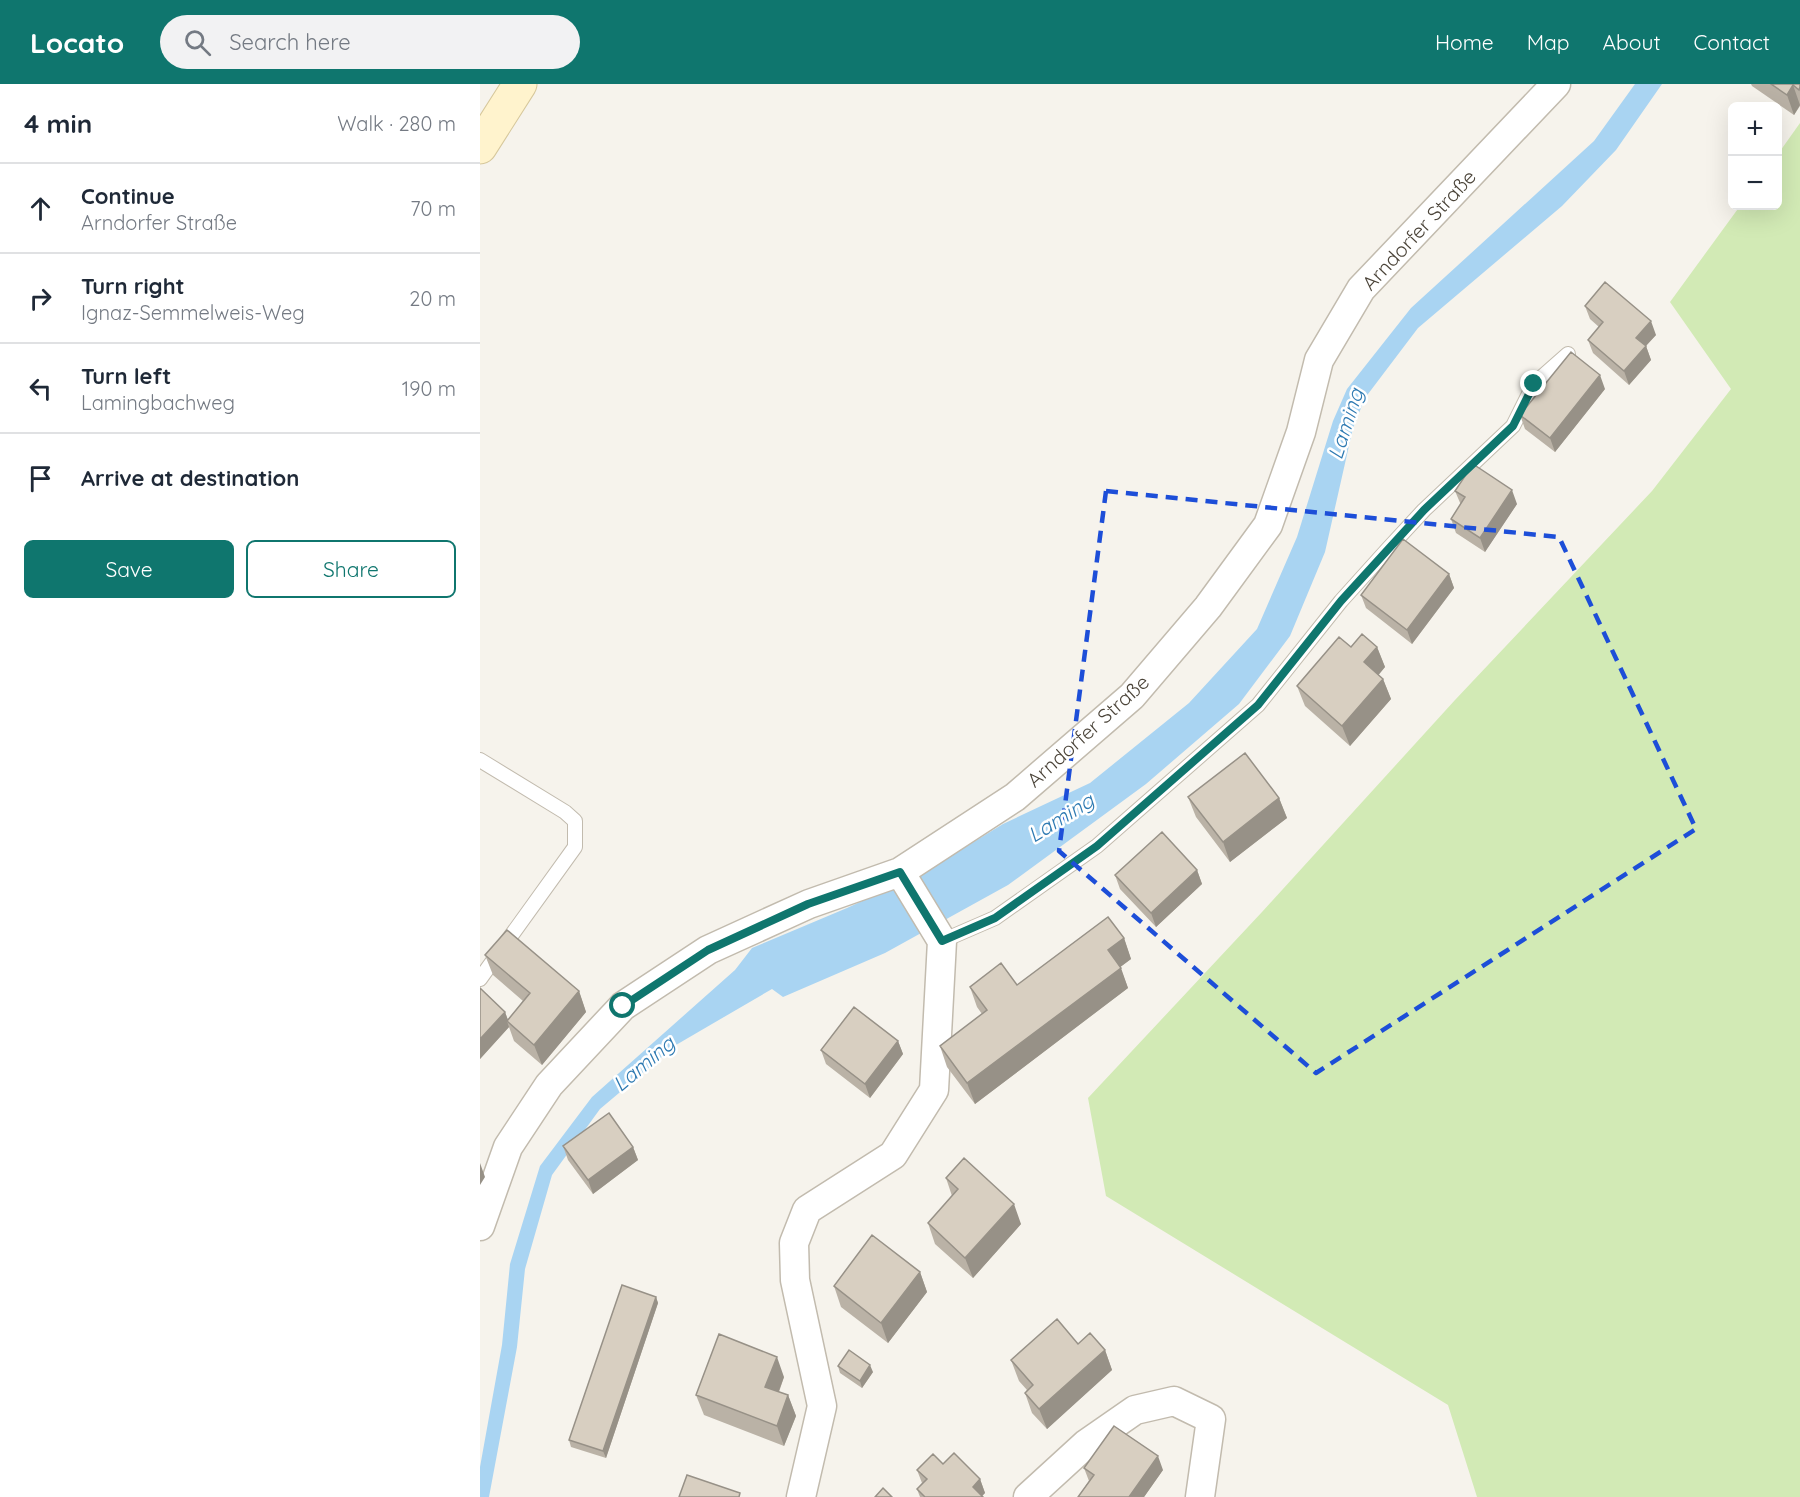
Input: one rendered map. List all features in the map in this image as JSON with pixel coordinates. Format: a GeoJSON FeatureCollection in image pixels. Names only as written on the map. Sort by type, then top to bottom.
{"type":"FeatureCollection","features":[{"type":"Feature","properties":{"kind":"main road"},"geometry":{"type":"LineString","coordinates":[[480,147],[520,84]]}},
{"type":"Feature","properties":{"kind":"street","name":"Arndorfer Straße"},"geometry":{"type":"LineString","coordinates":[[480,1226],[508,1147],[549,1085],[623,1006],[708,950],[808,904],[900,872],[1015,797],[1132,696],[1208,607],[1268,525],[1301,432],[1319,360],[1361,289],[1557,84]]}},
{"type":"Feature","properties":{"kind":"street"},"geometry":{"type":"LineString","coordinates":[[801,1497],[822,1406],[795,1280],[794,1243],[807,1210],[893,1155],[934,1090],[942,941],[900,872]]}},
{"type":"Feature","properties":{"kind":"street"},"geometry":{"type":"LineString","coordinates":[[1028,1497],[1086,1444],[1135,1410],[1174,1401],[1211,1419],[1200,1497]]}},
{"type":"Feature","properties":{"kind":"lane"},"geometry":{"type":"LineString","coordinates":[[942,941],[995,918],[1097,846],[1258,705],[1341,601],[1424,510],[1513,426],[1534,384],[1568,354]]}},
{"type":"Feature","properties":{"kind":"lane"},"geometry":{"type":"LineString","coordinates":[[480,760],[565,812],[575,821],[575,847],[480,979]]}},
{"type":"Feature","properties":{"kind":"highlighted area"},"geometry":{"type":"Polygon","coordinates":[[[1106,491],[1559,537],[1696,829],[1316,1073],[1059,851],[1106,491]]]}},
{"type":"Feature","properties":{"kind":"green space"},"geometry":{"type":"Polygon","coordinates":[[[1800,123],[1800,1497],[1477,1497],[1448,1405],[1106,1196],[1088,1098],[1262,912],[1455,700],[1652,491],[1731,389],[1670,302],[1737,210],[1782,210],[1782,148],[1800,123]]]}},
{"type":"Feature","properties":{"kind":"water","name":"Laming"},"geometry":{"type":"Polygon","coordinates":[[[1635,84],[1662,84],[1616,150],[1562,206],[1418,328],[1365,398],[1353,428],[1325,552],[1290,636],[1239,704],[1146,784],[1008,885],[885,953],[783,997],[772,989],[676,1045],[600,1109],[552,1175],[525,1269],[517,1347],[489,1497],[480,1497],[480,1467],[502,1345],[510,1264],[540,1166],[592,1097],[735,970],[752,948],[923,873],[1003,824],[1090,783],[1189,703],[1257,629],[1297,537],[1333,421],[1347,389],[1411,308],[1594,141],[1635,84]]]}},
{"type":"Feature","properties":{"kind":"building"},"geometry":{"type":"Polygon","coordinates":[[[1771,84],[1800,84],[1800,87],[1799,90],[1793,85],[1787,95],[1771,84]]]}},
{"type":"Feature","properties":{"kind":"building"},"geometry":{"type":"Polygon","coordinates":[[[1605,282],[1651,321],[1636,338],[1646,346],[1624,371],[1588,340],[1603,322],[1585,306],[1605,282]]]}},
{"type":"Feature","properties":{"kind":"building"},"geometry":{"type":"Polygon","coordinates":[[[1571,352],[1600,375],[1550,438],[1520,415],[1571,352]]]}},
{"type":"Feature","properties":{"kind":"building"},"geometry":{"type":"Polygon","coordinates":[[[1473,464],[1512,490],[1480,538],[1451,519],[1465,497],[1455,491],[1473,464]]]}},
{"type":"Feature","properties":{"kind":"building"},"geometry":{"type":"Polygon","coordinates":[[[1403,539],[1449,574],[1407,630],[1361,595],[1403,539]]]}},
{"type":"Feature","properties":{"kind":"building"},"geometry":{"type":"Polygon","coordinates":[[[1362,634],[1377,647],[1364,662],[1383,679],[1342,726],[1297,686],[1339,637],[1351,647],[1362,634]]]}},
{"type":"Feature","properties":{"kind":"building"},"geometry":{"type":"Polygon","coordinates":[[[1245,753],[1279,798],[1223,842],[1188,797],[1245,753]]]}},
{"type":"Feature","properties":{"kind":"building"},"geometry":{"type":"Polygon","coordinates":[[[1162,832],[1197,870],[1151,913],[1115,875],[1162,832]]]}},
{"type":"Feature","properties":{"kind":"building"},"geometry":{"type":"Polygon","coordinates":[[[1108,917],[1124,938],[1108,950],[1121,968],[967,1083],[940,1046],[987,1010],[970,987],[1001,963],[1017,985],[1108,917]]]}},
{"type":"Feature","properties":{"kind":"building"},"geometry":{"type":"Polygon","coordinates":[[[507,930],[579,991],[534,1045],[507,1021],[530,993],[485,955],[507,930]]]}},
{"type":"Feature","properties":{"kind":"building"},"geometry":{"type":"Polygon","coordinates":[[[480,988],[505,1012],[480,1039],[480,988]]]}},
{"type":"Feature","properties":{"kind":"building"},"geometry":{"type":"Polygon","coordinates":[[[854,1007],[898,1041],[865,1084],[821,1050],[854,1007]]]}},
{"type":"Feature","properties":{"kind":"building"},"geometry":{"type":"Polygon","coordinates":[[[609,1113],[633,1147],[588,1180],[563,1146],[609,1113]]]}},
{"type":"Feature","properties":{"kind":"building"},"geometry":{"type":"Polygon","coordinates":[[[964,1158],[1014,1204],[965,1258],[928,1223],[958,1189],[946,1178],[964,1158]]]}},
{"type":"Feature","properties":{"kind":"building"},"geometry":{"type":"Polygon","coordinates":[[[872,1235],[920,1272],[881,1323],[834,1286],[872,1235]]]}},
{"type":"Feature","properties":{"kind":"building"},"geometry":{"type":"Polygon","coordinates":[[[622,1285],[656,1297],[603,1451],[569,1440],[622,1285]]]}},
{"type":"Feature","properties":{"kind":"building"},"geometry":{"type":"Polygon","coordinates":[[[1057,1319],[1078,1344],[1090,1333],[1105,1350],[1039,1409],[1025,1393],[1033,1385],[1011,1360],[1057,1319]]]}},
{"type":"Feature","properties":{"kind":"building"},"geometry":{"type":"Polygon","coordinates":[[[719,1334],[777,1357],[765,1387],[788,1395],[777,1426],[696,1395],[719,1334]]]}},
{"type":"Feature","properties":{"kind":"building"},"geometry":{"type":"Polygon","coordinates":[[[849,1350],[870,1365],[860,1381],[838,1366],[849,1350]]]}},
{"type":"Feature","properties":{"kind":"building"},"geometry":{"type":"Polygon","coordinates":[[[1114,1426],[1158,1456],[1129,1497],[1078,1497],[1094,1475],[1084,1468],[1114,1426]]]}},
{"type":"Feature","properties":{"kind":"building"},"geometry":{"type":"Polygon","coordinates":[[[954,1453],[980,1479],[973,1487],[983,1497],[925,1497],[917,1489],[927,1479],[917,1470],[933,1454],[943,1464],[954,1453]]]}},
{"type":"Feature","properties":{"kind":"building"},"geometry":{"type":"Polygon","coordinates":[[[687,1475],[740,1493],[739,1497],[679,1497],[687,1475]]]}},
{"type":"Feature","properties":{"kind":"building"},"geometry":{"type":"Polygon","coordinates":[[[883,1488],[892,1497],[875,1497],[883,1488]]]}},
{"type":"Feature","properties":{"kind":"route"},"geometry":{"type":"LineString","coordinates":[[623,1006],[708,950],[808,904],[900,872],[942,941],[995,918],[1097,846],[1258,705],[1341,601],[1424,510],[1513,426],[1534,384]]}}]}
